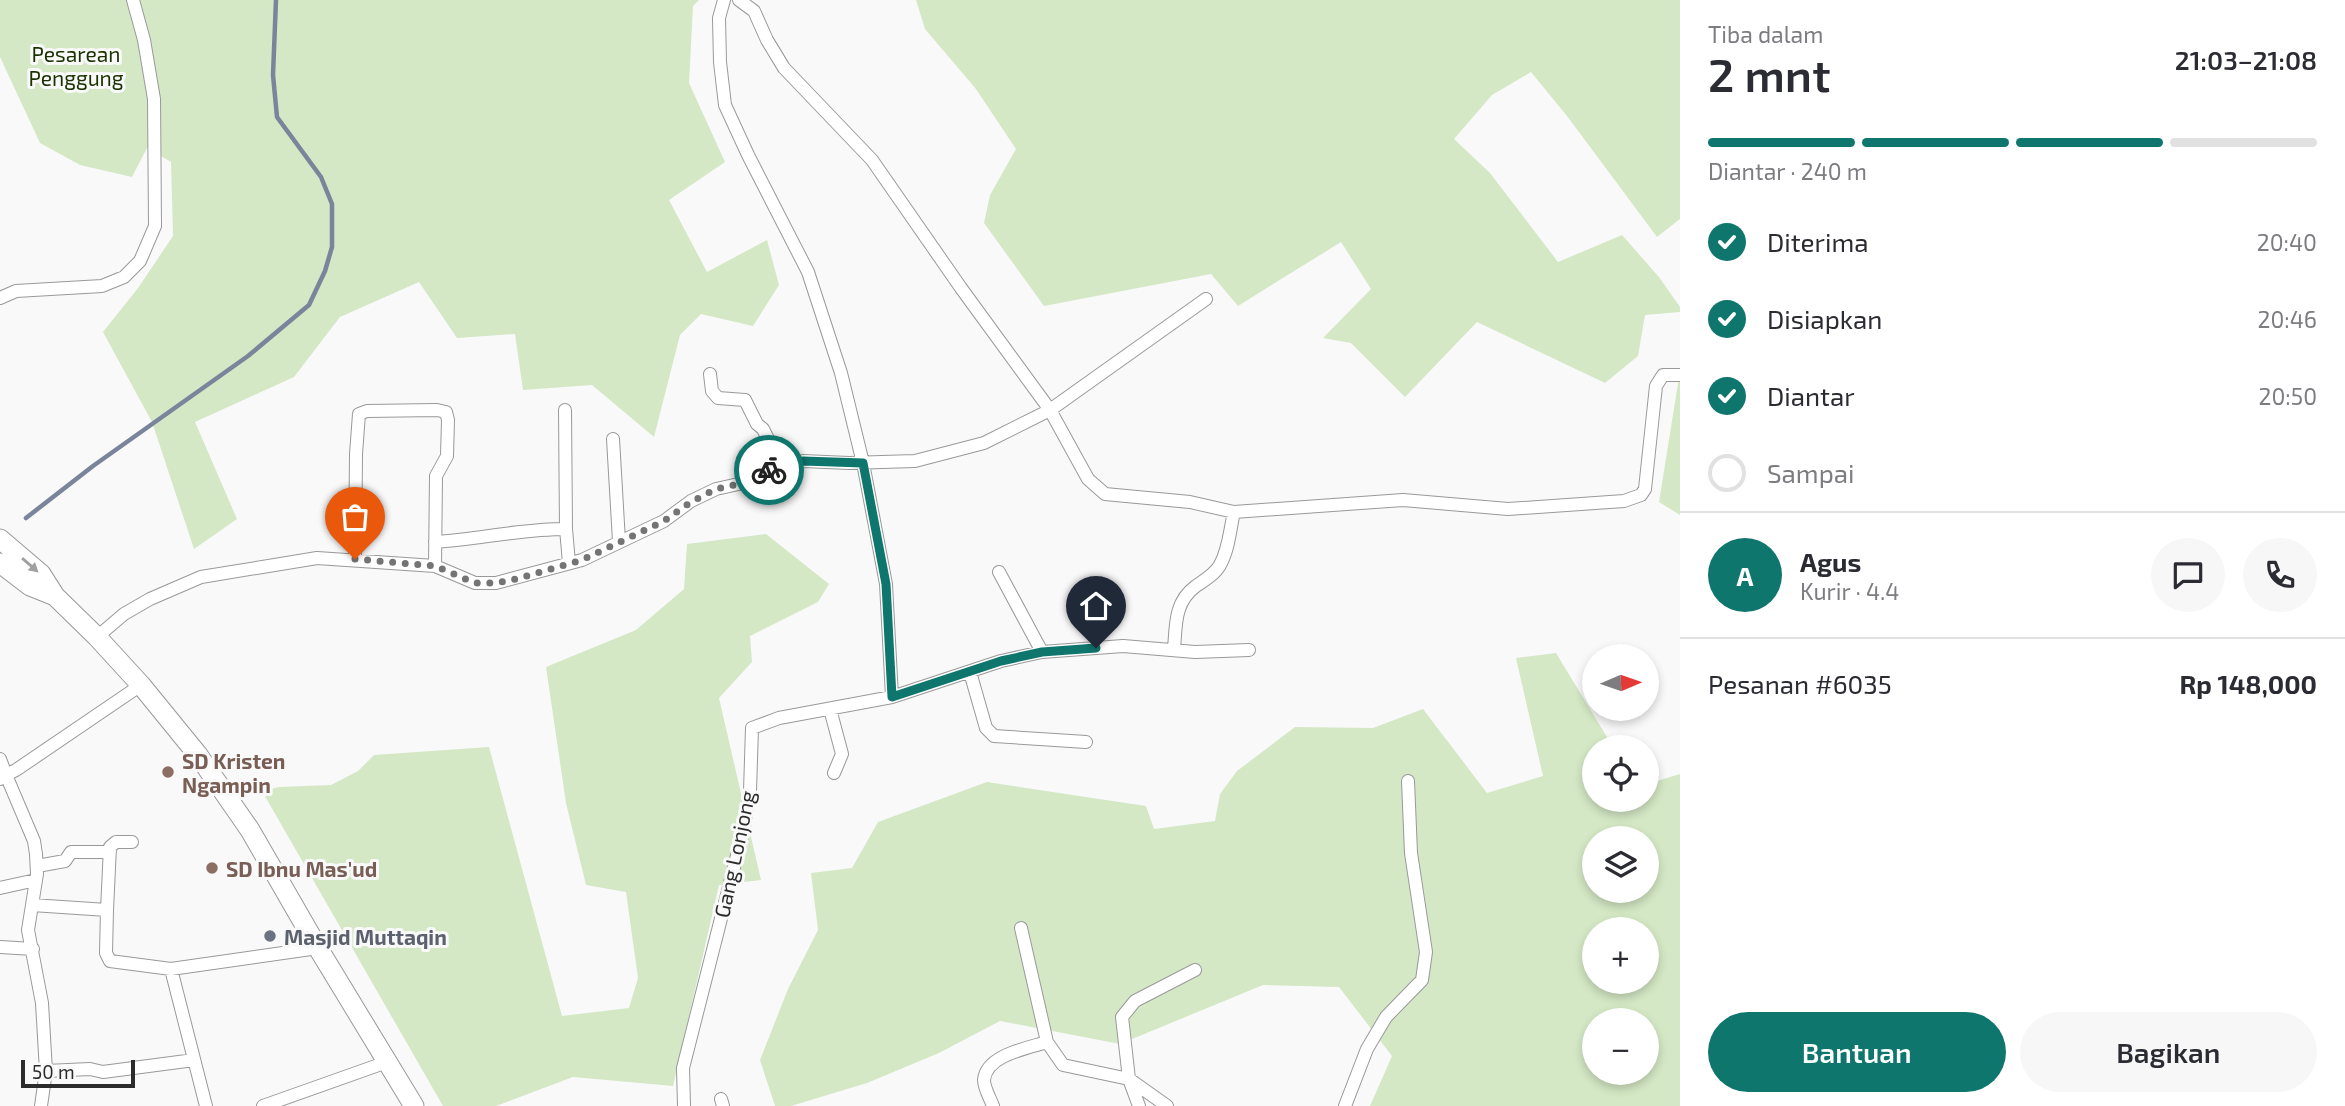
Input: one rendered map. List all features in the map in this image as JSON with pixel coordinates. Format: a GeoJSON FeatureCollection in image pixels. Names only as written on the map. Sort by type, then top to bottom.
{"type":"FeatureCollection","features":[{"type":"Feature","properties":{"kind":"main road"},"geometry":{"type":"LineString","coordinates":[[0,539],[41,574],[55,596],[97,636],[198,755],[250,830],[414,1106]]}},
{"type":"Feature","properties":{"kind":"main road"},"geometry":{"type":"LineString","coordinates":[[0,563],[30,586],[55,596]]}},
{"type":"Feature","properties":{"kind":"street"},"geometry":{"type":"LineString","coordinates":[[0,298],[16,291],[102,286],[124,277],[140,261],[155,226],[154,99],[144,40],[133,0]]}},
{"type":"Feature","properties":{"kind":"street"},"geometry":{"type":"LineString","coordinates":[[724,0],[719,18],[725,105],[808,272],[841,373],[863,463],[886,584],[892,697]]}},
{"type":"Feature","properties":{"kind":"street"},"geometry":{"type":"LineString","coordinates":[[739,0],[754,11],[784,68],[872,159],[1050,410],[1088,479],[1105,494],[1190,502],[1234,512],[1403,500],[1507,509],[1605,504],[1635,498],[1645,489],[1656,386],[1663,376],[1680,375]]}},
{"type":"Feature","properties":{"kind":"street"},"geometry":{"type":"LineString","coordinates":[[97,636],[124,614],[150,598],[201,577],[317,558],[435,566],[475,583],[496,583],[582,560],[664,521],[716,489],[743,483],[782,467],[803,461],[915,461],[971,447],[1050,410],[1206,299]]}},
{"type":"Feature","properties":{"kind":"street"},"geometry":{"type":"LineString","coordinates":[[710,374],[712,391],[718,398],[745,400],[782,467]]}},
{"type":"Feature","properties":{"kind":"street"},"geometry":{"type":"LineString","coordinates":[[565,410],[569,564]]}},
{"type":"Feature","properties":{"kind":"street"},"geometry":{"type":"LineString","coordinates":[[355,559],[359,414],[367,411],[446,412],[447,456],[436,476],[435,566]]}},
{"type":"Feature","properties":{"kind":"street"},"geometry":{"type":"LineString","coordinates":[[613,439],[613,544]]}},
{"type":"Feature","properties":{"kind":"street"},"geometry":{"type":"LineString","coordinates":[[1174,650],[1177,612],[1181,600],[1221,564],[1234,512]]}},
{"type":"Feature","properties":{"kind":"street"},"geometry":{"type":"LineString","coordinates":[[435,542],[479,538],[498,533],[566,529]]}},
{"type":"Feature","properties":{"kind":"street"},"geometry":{"type":"LineString","coordinates":[[999,572],[1042,652]]}},
{"type":"Feature","properties":{"kind":"street","name":"Gang Lonjong"},"geometry":{"type":"LineString","coordinates":[[684,1106],[682,1068],[748,805],[752,728],[779,719],[892,697],[1001,661],[1042,652],[1123,646],[1174,650],[1249,650]]}},
{"type":"Feature","properties":{"kind":"street"},"geometry":{"type":"LineString","coordinates":[[970,672],[986,728],[994,736],[1086,742]]}},
{"type":"Feature","properties":{"kind":"street"},"geometry":{"type":"LineString","coordinates":[[3,777],[141,685]]}},
{"type":"Feature","properties":{"kind":"street"},"geometry":{"type":"LineString","coordinates":[[830,709],[842,754],[834,773]]}},
{"type":"Feature","properties":{"kind":"street"},"geometry":{"type":"LineString","coordinates":[[0,759],[3,777],[34,841],[37,866],[28,930],[42,1003],[46,1071],[41,1106]]}},
{"type":"Feature","properties":{"kind":"street"},"geometry":{"type":"LineString","coordinates":[[1345,1106],[1367,1049],[1387,1017],[1422,980],[1426,952],[1411,853],[1408,781]]}},
{"type":"Feature","properties":{"kind":"street"},"geometry":{"type":"LineString","coordinates":[[131,842],[116,842],[110,847],[106,953],[110,961],[171,969],[318,948]]}},
{"type":"Feature","properties":{"kind":"street"},"geometry":{"type":"LineString","coordinates":[[37,866],[65,861],[71,852],[110,852]]}},
{"type":"Feature","properties":{"kind":"street"},"geometry":{"type":"LineString","coordinates":[[0,888],[36,880]]}},
{"type":"Feature","properties":{"kind":"street"},"geometry":{"type":"LineString","coordinates":[[32,905],[107,910]]}},
{"type":"Feature","properties":{"kind":"street"},"geometry":{"type":"LineString","coordinates":[[1021,928],[1047,1042],[1063,1065],[1129,1079],[1167,1106]]}},
{"type":"Feature","properties":{"kind":"street"},"geometry":{"type":"LineString","coordinates":[[0,947],[33,949]]}},
{"type":"Feature","properties":{"kind":"street"},"geometry":{"type":"LineString","coordinates":[[171,969],[206,1106]]}},
{"type":"Feature","properties":{"kind":"street"},"geometry":{"type":"LineString","coordinates":[[1139,1106],[1129,1079],[1122,1017],[1135,1001],[1195,970]]}},
{"type":"Feature","properties":{"kind":"street"},"geometry":{"type":"LineString","coordinates":[[988,1104],[984,1080],[988,1068],[997,1060],[1047,1042]]}},
{"type":"Feature","properties":{"kind":"street"},"geometry":{"type":"LineString","coordinates":[[46,1071],[90,1069],[103,1072],[194,1060]]}},
{"type":"Feature","properties":{"kind":"street"},"geometry":{"type":"LineString","coordinates":[[263,1106],[387,1062]]}},
{"type":"Feature","properties":{"kind":"green space","name":"Pesarean Penggung"},"geometry":{"type":"Polygon","coordinates":[[[0,0],[699,0],[693,6],[689,83],[725,162],[669,200],[707,272],[767,240],[779,285],[753,326],[701,314],[680,335],[654,437],[592,385],[523,390],[515,334],[457,338],[419,282],[340,317],[294,377],[195,422],[237,519],[194,549],[152,422],[103,332],[138,288],[173,236],[171,162],[147,148],[132,177],[80,165],[40,143],[0,57],[0,0]]]}},
{"type":"Feature","properties":{"kind":"green space"},"geometry":{"type":"Polygon","coordinates":[[[916,0],[1680,0],[1680,219],[1657,237],[1531,72],[1492,95],[1454,139],[1490,173],[1558,262],[1622,235],[1659,277],[1680,307],[1680,312],[1645,315],[1638,356],[1605,383],[1477,322],[1405,397],[1351,343],[1323,338],[1371,289],[1341,242],[1238,306],[1211,274],[1044,306],[984,223],[990,195],[1016,149],[976,89],[925,29],[916,0]]]}},
{"type":"Feature","properties":{"kind":"green space"},"geometry":{"type":"Polygon","coordinates":[[[1680,371],[1680,515],[1659,502],[1680,371]]]}},
{"type":"Feature","properties":{"kind":"green space"},"geometry":{"type":"Polygon","coordinates":[[[766,534],[829,584],[818,602],[750,636],[752,662],[719,698],[761,880],[719,885],[673,1086],[573,1077],[496,1106],[443,1106],[262,791],[279,787],[331,785],[358,771],[374,755],[489,747],[562,1016],[629,1008],[638,978],[626,892],[586,885],[566,803],[546,667],[636,630],[684,589],[687,544],[766,534]]]}},
{"type":"Feature","properties":{"kind":"green space"},"geometry":{"type":"Polygon","coordinates":[[[1556,653],[1582,696],[1582,721],[1597,721],[1606,735],[1582,735],[1582,812],[1659,812],[1659,780],[1680,774],[1680,1106],[1370,1106],[1392,1056],[1339,987],[1263,985],[1120,1044],[1000,1021],[939,1053],[867,1083],[791,1106],[775,1106],[760,1060],[788,989],[818,930],[811,873],[852,868],[878,822],[987,782],[1146,806],[1154,829],[1215,821],[1220,794],[1237,771],[1295,727],[1373,728],[1423,709],[1487,793],[1543,776],[1516,658],[1556,653]]]}},
{"type":"Feature","properties":{"kind":"waterway"},"geometry":{"type":"LineString","coordinates":[[26,518],[93,466],[248,356],[309,305],[325,271],[332,247],[332,204],[321,177],[277,117],[273,75],[276,0]]}},
{"type":"Feature","properties":{"kind":"way so far"},"geometry":{"type":"LineString","coordinates":[[355,559],[435,566],[475,583],[516,579],[582,560],[664,521],[716,489],[743,483],[769,470]]}},
{"type":"Feature","properties":{"kind":"place","name":"SD Kristen Ngampin"},"geometry":{"type":"Point","coordinates":[168,772]}},
{"type":"Feature","properties":{"kind":"place","name":"SD Ibnu Mas'ud"},"geometry":{"type":"Point","coordinates":[212,868]}},
{"type":"Feature","properties":{"kind":"place","name":"Masjid Muttaqin"},"geometry":{"type":"Point","coordinates":[270,936]}},
{"type":"Feature","properties":{"kind":"route"},"geometry":{"type":"LineString","coordinates":[[769,470],[803,461],[863,463],[886,584],[892,697],[1001,661],[1042,652],[1096,648]]}}]}
